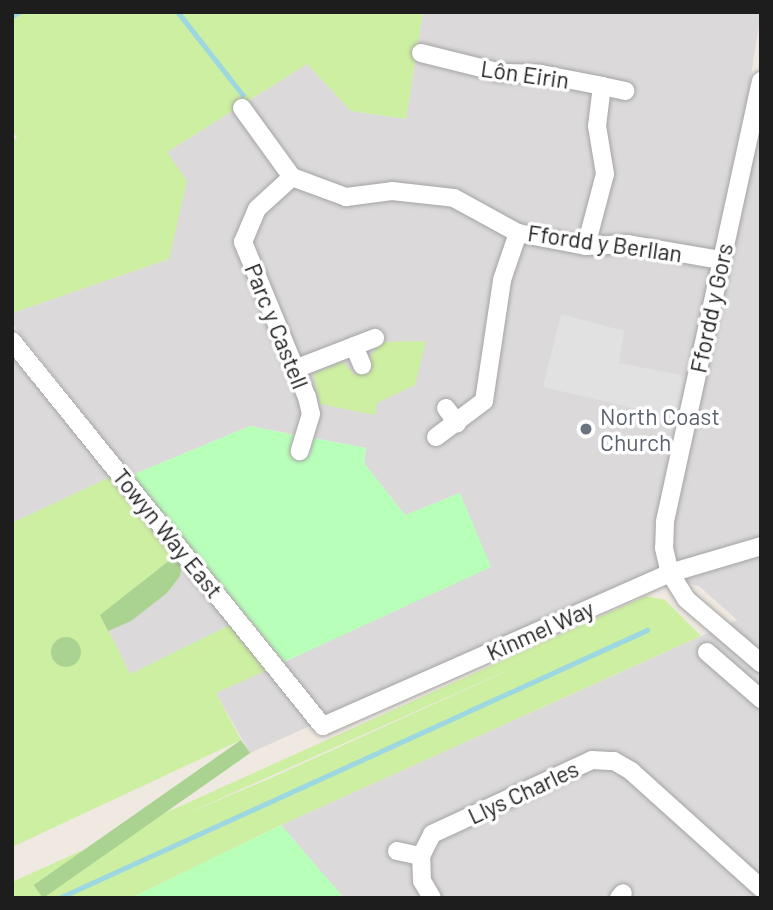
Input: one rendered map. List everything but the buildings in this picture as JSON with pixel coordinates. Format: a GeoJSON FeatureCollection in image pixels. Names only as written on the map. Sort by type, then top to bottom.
{"type":"FeatureCollection","features":[{"type":"Feature","properties":{"kind":"street","name":"Lôn Eirin"},"geometry":{"type":"LineString","coordinates":[[421,54],[449,52],[502,73],[541,74],[625,91]]}},
{"type":"Feature","properties":{"kind":"street","name":"Ffordd y Gors"},"geometry":{"type":"LineString","coordinates":[[761,81],[665,523],[670,573],[686,599],[761,663]]}},
{"type":"Feature","properties":{"kind":"street","name":"Lôn Eirin"},"geometry":{"type":"LineString","coordinates":[[586,246],[605,174],[597,126],[602,86]]}},
{"type":"Feature","properties":{"kind":"street"},"geometry":{"type":"LineString","coordinates":[[243,108],[292,177]]}},
{"type":"Feature","properties":{"kind":"street","name":"Ffordd y Berllan"},"geometry":{"type":"LineString","coordinates":[[292,177],[346,197],[392,191],[454,198],[519,233],[586,246],[628,244],[720,260]]}},
{"type":"Feature","properties":{"kind":"street","name":"Parc y Castell"},"geometry":{"type":"LineString","coordinates":[[292,177],[257,209],[243,242],[311,414],[300,451]]}},
{"type":"Feature","properties":{"kind":"street"},"geometry":{"type":"LineString","coordinates":[[436,437],[451,416],[484,401],[502,280],[519,233]]}},
{"type":"Feature","properties":{"kind":"street"},"geometry":{"type":"LineString","coordinates":[[295,369],[375,338]]}},
{"type":"Feature","properties":{"kind":"street","name":"Towyn Way East"},"geometry":{"type":"LineString","coordinates":[[12,341],[323,726]]}},
{"type":"Feature","properties":{"kind":"street"},"geometry":{"type":"LineString","coordinates":[[354,346],[362,365]]}},
{"type":"Feature","properties":{"kind":"street","name":"Kinmel Way"},"geometry":{"type":"LineString","coordinates":[[323,726],[670,573],[761,546]]}},
{"type":"Feature","properties":{"kind":"street"},"geometry":{"type":"LineString","coordinates":[[707,652],[761,699]]}},
{"type":"Feature","properties":{"kind":"street","name":"Llys Charles"},"geometry":{"type":"LineString","coordinates":[[421,856],[432,834],[592,760],[614,761],[761,888]]}},
{"type":"Feature","properties":{"kind":"street"},"geometry":{"type":"LineString","coordinates":[[397,851],[421,856],[422,881],[432,898]]}},
{"type":"Feature","properties":{"kind":"shaded area"},"geometry":{"type":"Polygon","coordinates":[[[423,12],[761,12],[742,132],[761,142],[761,898],[343,898],[281,825],[737,620],[699,586],[646,574],[250,753],[216,693],[490,567],[460,493],[405,515],[364,463],[366,448],[250,426],[132,475],[12,323],[12,313],[169,259],[167,152],[307,64],[351,111],[406,119],[423,12]]]}},
{"type":"Feature","properties":{"kind":"shaded area"},"geometry":{"type":"Polygon","coordinates":[[[561,314],[624,331],[619,363],[686,376],[677,418],[543,387],[561,314]]]}},
{"type":"Feature","properties":{"kind":"shaded area"},"geometry":{"type":"Polygon","coordinates":[[[12,358],[112,476],[12,523],[12,358]]]}},
{"type":"Feature","properties":{"kind":"shaded area"},"geometry":{"type":"Polygon","coordinates":[[[175,556],[234,623],[130,675],[100,615],[175,556]]]}},
{"type":"Feature","properties":{"kind":"green space"},"geometry":{"type":"Polygon","coordinates":[[[12,12],[423,12],[406,119],[351,111],[307,64],[167,152],[187,181],[169,259],[12,313],[12,141],[17,138],[12,129],[12,12]]]}},
{"type":"Feature","properties":{"kind":"green space"},"geometry":{"type":"Polygon","coordinates":[[[426,341],[415,385],[377,403],[375,415],[320,404],[313,374],[343,362],[355,375],[372,369],[369,358],[381,342],[426,341]]]}},
{"type":"Feature","properties":{"kind":"green space"},"geometry":{"type":"Polygon","coordinates":[[[250,426],[295,435],[290,453],[309,456],[314,438],[366,448],[364,463],[405,515],[460,493],[491,567],[284,662],[132,475],[250,426]]]}},
{"type":"Feature","properties":{"kind":"green space"},"geometry":{"type":"Polygon","coordinates":[[[112,476],[175,556],[101,615],[130,674],[234,623],[269,669],[216,693],[241,740],[12,847],[12,523],[112,476]]]}},
{"type":"Feature","properties":{"kind":"green space"},"geometry":{"type":"Polygon","coordinates":[[[175,556],[182,564],[180,576],[167,593],[131,621],[108,631],[100,615],[175,556]]]}},
{"type":"Feature","properties":{"kind":"green space"},"geometry":{"type":"Polygon","coordinates":[[[646,596],[665,600],[701,636],[281,825],[131,898],[12,898],[12,882],[646,596]],[[507,671],[181,816],[271,778],[507,671]]]}},
{"type":"Feature","properties":{"kind":"green space"},"geometry":{"type":"Polygon","coordinates":[[[66,637],[72,638],[80,646],[80,658],[72,666],[66,667],[60,666],[52,658],[51,652],[52,646],[60,638],[66,637]]]}},
{"type":"Feature","properties":{"kind":"green space"},"geometry":{"type":"Polygon","coordinates":[[[241,740],[250,753],[43,898],[34,885],[241,740]]]}},
{"type":"Feature","properties":{"kind":"green space"},"geometry":{"type":"Polygon","coordinates":[[[281,825],[344,898],[131,898],[281,825]]]}},
{"type":"Feature","properties":{"kind":"waterway"},"geometry":{"type":"LineString","coordinates":[[12,16],[19,12]]}},
{"type":"Feature","properties":{"kind":"waterway"},"geometry":{"type":"LineString","coordinates":[[178,12],[243,95]]}},
{"type":"Feature","properties":{"kind":"waterway"},"geometry":{"type":"LineString","coordinates":[[59,898],[647,630]]}},
{"type":"Feature","properties":{"kind":"place","name":"North Coast Church"},"geometry":{"type":"Point","coordinates":[586,429]}}]}
